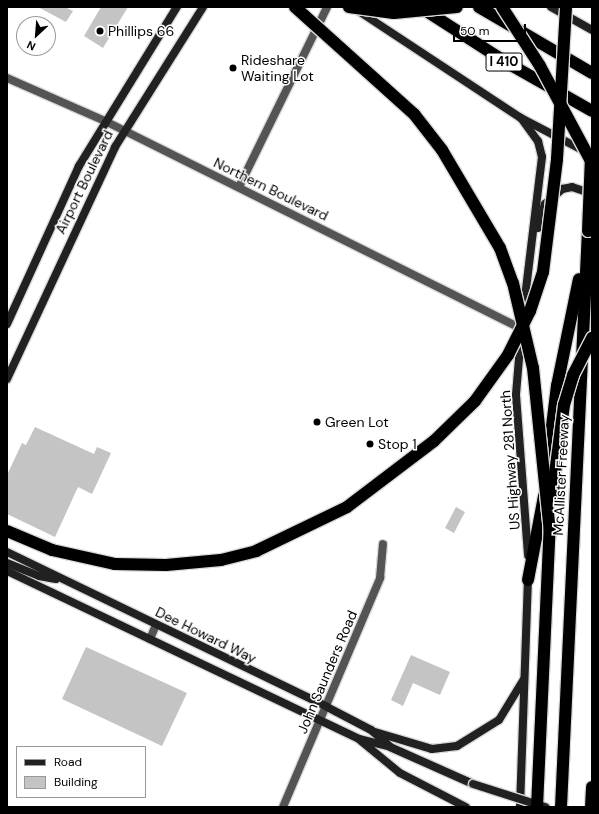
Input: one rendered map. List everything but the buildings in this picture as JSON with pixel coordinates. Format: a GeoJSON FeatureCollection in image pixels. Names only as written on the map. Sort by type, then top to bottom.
{"type":"FeatureCollection","features":[{"type":"Feature","properties":{"kind":"highway"},"geometry":{"type":"LineString","coordinates":[[295,7],[414,114],[446,156],[500,248],[513,283],[533,368],[550,533]]}},
{"type":"Feature","properties":{"kind":"highway"},"geometry":{"type":"LineString","coordinates":[[349,7],[394,13],[457,7]]}},
{"type":"Feature","properties":{"kind":"highway","name":"I 410"},"geometry":{"type":"LineString","coordinates":[[420,7],[504,61],[592,111]]}},
{"type":"Feature","properties":{"kind":"highway","name":"I 410"},"geometry":{"type":"LineString","coordinates":[[479,7],[592,74]]}},
{"type":"Feature","properties":{"kind":"highway"},"geometry":{"type":"LineString","coordinates":[[502,7],[540,66],[592,163]]}},
{"type":"Feature","properties":{"kind":"highway"},"geometry":{"type":"LineString","coordinates":[[7,531],[52,550],[115,564],[166,565],[221,560],[256,551],[347,507],[434,441],[475,401],[508,355],[530,311],[543,272],[557,159],[566,7]]}},
{"type":"Feature","properties":{"kind":"highway","name":"McAllister Freeway"},"geometry":{"type":"LineString","coordinates":[[561,807],[592,145]]}},
{"type":"Feature","properties":{"kind":"highway"},"geometry":{"type":"LineString","coordinates":[[528,580],[540,527],[558,386],[587,236]]}},
{"type":"Feature","properties":{"kind":"highway"},"geometry":{"type":"LineString","coordinates":[[537,807],[550,533],[560,421],[573,375],[592,338]]}},
{"type":"Feature","properties":{"kind":"highway"},"geometry":{"type":"LineString","coordinates":[[591,807],[592,787]]}},
{"type":"Feature","properties":{"kind":"main road","name":"Airport Boulevard"},"geometry":{"type":"LineString","coordinates":[[7,324],[79,166],[105,120],[177,7]]}},
{"type":"Feature","properties":{"kind":"main road","name":"Airport Boulevard"},"geometry":{"type":"LineString","coordinates":[[7,379],[124,130],[203,7]]}},
{"type":"Feature","properties":{"kind":"main road"},"geometry":{"type":"LineString","coordinates":[[353,7],[521,118],[592,155]]}},
{"type":"Feature","properties":{"kind":"main road"},"geometry":{"type":"LineString","coordinates":[[551,7],[592,30]]}},
{"type":"Feature","properties":{"kind":"main road","name":"US Highway 281 North"},"geometry":{"type":"LineString","coordinates":[[520,807],[526,675],[528,526],[516,395],[521,328],[542,157],[538,141],[521,118]]}},
{"type":"Feature","properties":{"kind":"main road"},"geometry":{"type":"LineString","coordinates":[[532,247],[545,204],[556,194],[572,187],[592,194]]}},
{"type":"Feature","properties":{"kind":"main road","name":"Dee Howard Way"},"geometry":{"type":"LineString","coordinates":[[7,552],[327,707],[371,730],[390,747]]}},
{"type":"Feature","properties":{"kind":"main road"},"geometry":{"type":"LineString","coordinates":[[7,563],[39,576],[63,580]]}},
{"type":"Feature","properties":{"kind":"main road","name":"Dee Howard Way"},"geometry":{"type":"LineString","coordinates":[[7,570],[359,739],[390,747],[473,784],[545,807]]}},
{"type":"Feature","properties":{"kind":"main road"},"geometry":{"type":"LineString","coordinates":[[371,730],[432,749],[457,746],[499,720],[526,675]]}},
{"type":"Feature","properties":{"kind":"main road"},"geometry":{"type":"LineString","coordinates":[[359,739],[400,773],[466,807]]}},
{"type":"Feature","properties":{"kind":"street"},"geometry":{"type":"LineString","coordinates":[[239,187],[327,7]]}},
{"type":"Feature","properties":{"kind":"street","name":"Northern Boulevard"},"geometry":{"type":"LineString","coordinates":[[7,78],[105,120],[521,328]]}},
{"type":"Feature","properties":{"kind":"street","name":"John Saunders Road"},"geometry":{"type":"LineString","coordinates":[[283,807],[327,707],[380,578],[383,544]]}},
{"type":"Feature","properties":{"kind":"street"},"geometry":{"type":"LineString","coordinates":[[150,639],[156,625]]}},
{"type":"Feature","properties":{"kind":"place","name":"Phillips 66"},"geometry":{"type":"Point","coordinates":[100,31]}},
{"type":"Feature","properties":{"kind":"place","name":"Rideshare Waiting Lot"},"geometry":{"type":"Point","coordinates":[233,68]}},
{"type":"Feature","properties":{"kind":"place","name":"Green Lot"},"geometry":{"type":"Point","coordinates":[317,422]}},
{"type":"Feature","properties":{"kind":"place","name":"Stop 1"},"geometry":{"type":"Point","coordinates":[370,444]}}]}
